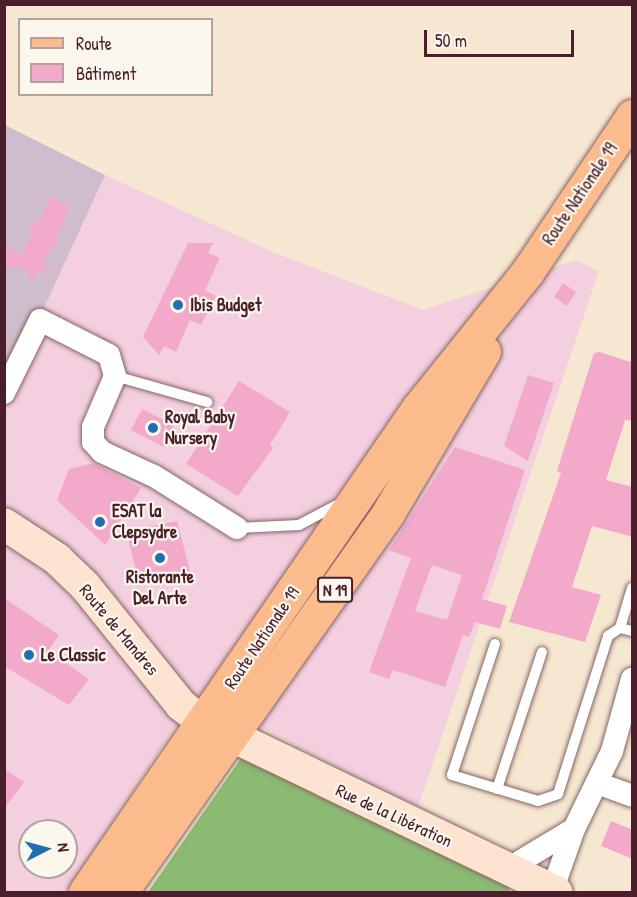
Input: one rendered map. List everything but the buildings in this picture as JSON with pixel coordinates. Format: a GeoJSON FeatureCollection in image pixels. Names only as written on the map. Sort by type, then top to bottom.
{"type":"FeatureCollection","features":[{"type":"Feature","properties":{"kind":"main road","name":"Route Nationale 19"},"geometry":{"type":"LineString","coordinates":[[85,892],[418,408],[528,271],[633,117]]}},
{"type":"Feature","properties":{"kind":"main road","name":"Route Nationale 19"},"geometry":{"type":"LineString","coordinates":[[121,892],[232,738],[435,440],[528,271]]}},
{"type":"Feature","properties":{"kind":"street"},"geometry":{"type":"LineString","coordinates":[[4,393],[40,320],[109,355],[115,376],[93,427],[93,442],[102,452],[154,476],[237,528]]}},
{"type":"Feature","properties":{"kind":"street","name":"Route de Mandres"},"geometry":{"type":"LineString","coordinates":[[4,524],[71,573],[181,705],[203,722],[232,738]]}},
{"type":"Feature","properties":{"kind":"street"},"geometry":{"type":"LineString","coordinates":[[532,885],[574,829],[597,783],[633,679]]}},
{"type":"Feature","properties":{"kind":"street","name":"Rue de la Libération"},"geometry":{"type":"LineString","coordinates":[[232,738],[532,885]]}},
{"type":"Feature","properties":{"kind":"street"},"geometry":{"type":"LineString","coordinates":[[597,783],[632,793]]}},
{"type":"Feature","properties":{"kind":"street"},"geometry":{"type":"LineString","coordinates":[[532,885],[574,829]]}},
{"type":"Feature","properties":{"kind":"lane"},"geometry":{"type":"LineString","coordinates":[[115,376],[207,402]]}},
{"type":"Feature","properties":{"kind":"lane"},"geometry":{"type":"LineString","coordinates":[[237,528],[299,525],[368,481]]}},
{"type":"Feature","properties":{"kind":"lane"},"geometry":{"type":"LineString","coordinates":[[495,644],[452,775],[538,801],[558,794],[608,636],[620,628],[633,588]]}},
{"type":"Feature","properties":{"kind":"lane"},"geometry":{"type":"LineString","coordinates":[[620,628],[633,631]]}},
{"type":"Feature","properties":{"kind":"lane"},"geometry":{"type":"LineString","coordinates":[[497,789],[542,652]]}},
{"type":"Feature","properties":{"kind":"shaded area"},"geometry":{"type":"Polygon","coordinates":[[[5,125],[105,175],[5,393],[5,125]]]}},
{"type":"Feature","properties":{"kind":"shaded area"},"geometry":{"type":"Polygon","coordinates":[[[105,175],[275,253],[423,310],[576,260],[599,271],[417,810],[198,693],[78,874],[78,819],[18,819],[18,879],[75,879],[66,892],[5,892],[4,393],[105,175]]]}},
{"type":"Feature","properties":{"kind":"green space"},"geometry":{"type":"Polygon","coordinates":[[[242,757],[509,887],[509,892],[148,892],[242,757]]]}},
{"type":"Feature","properties":{"kind":"place","name":"Ibis Budget"},"geometry":{"type":"Point","coordinates":[178,305]}},
{"type":"Feature","properties":{"kind":"place","name":"Royal Baby Nursery"},"geometry":{"type":"Point","coordinates":[153,428]}},
{"type":"Feature","properties":{"kind":"place","name":"ESAT la Clepsydre"},"geometry":{"type":"Point","coordinates":[100,522]}},
{"type":"Feature","properties":{"kind":"place","name":"Ristorante Del Arte"},"geometry":{"type":"Point","coordinates":[160,558]}},
{"type":"Feature","properties":{"kind":"place","name":"Le Classic"},"geometry":{"type":"Point","coordinates":[29,655]}}]}
